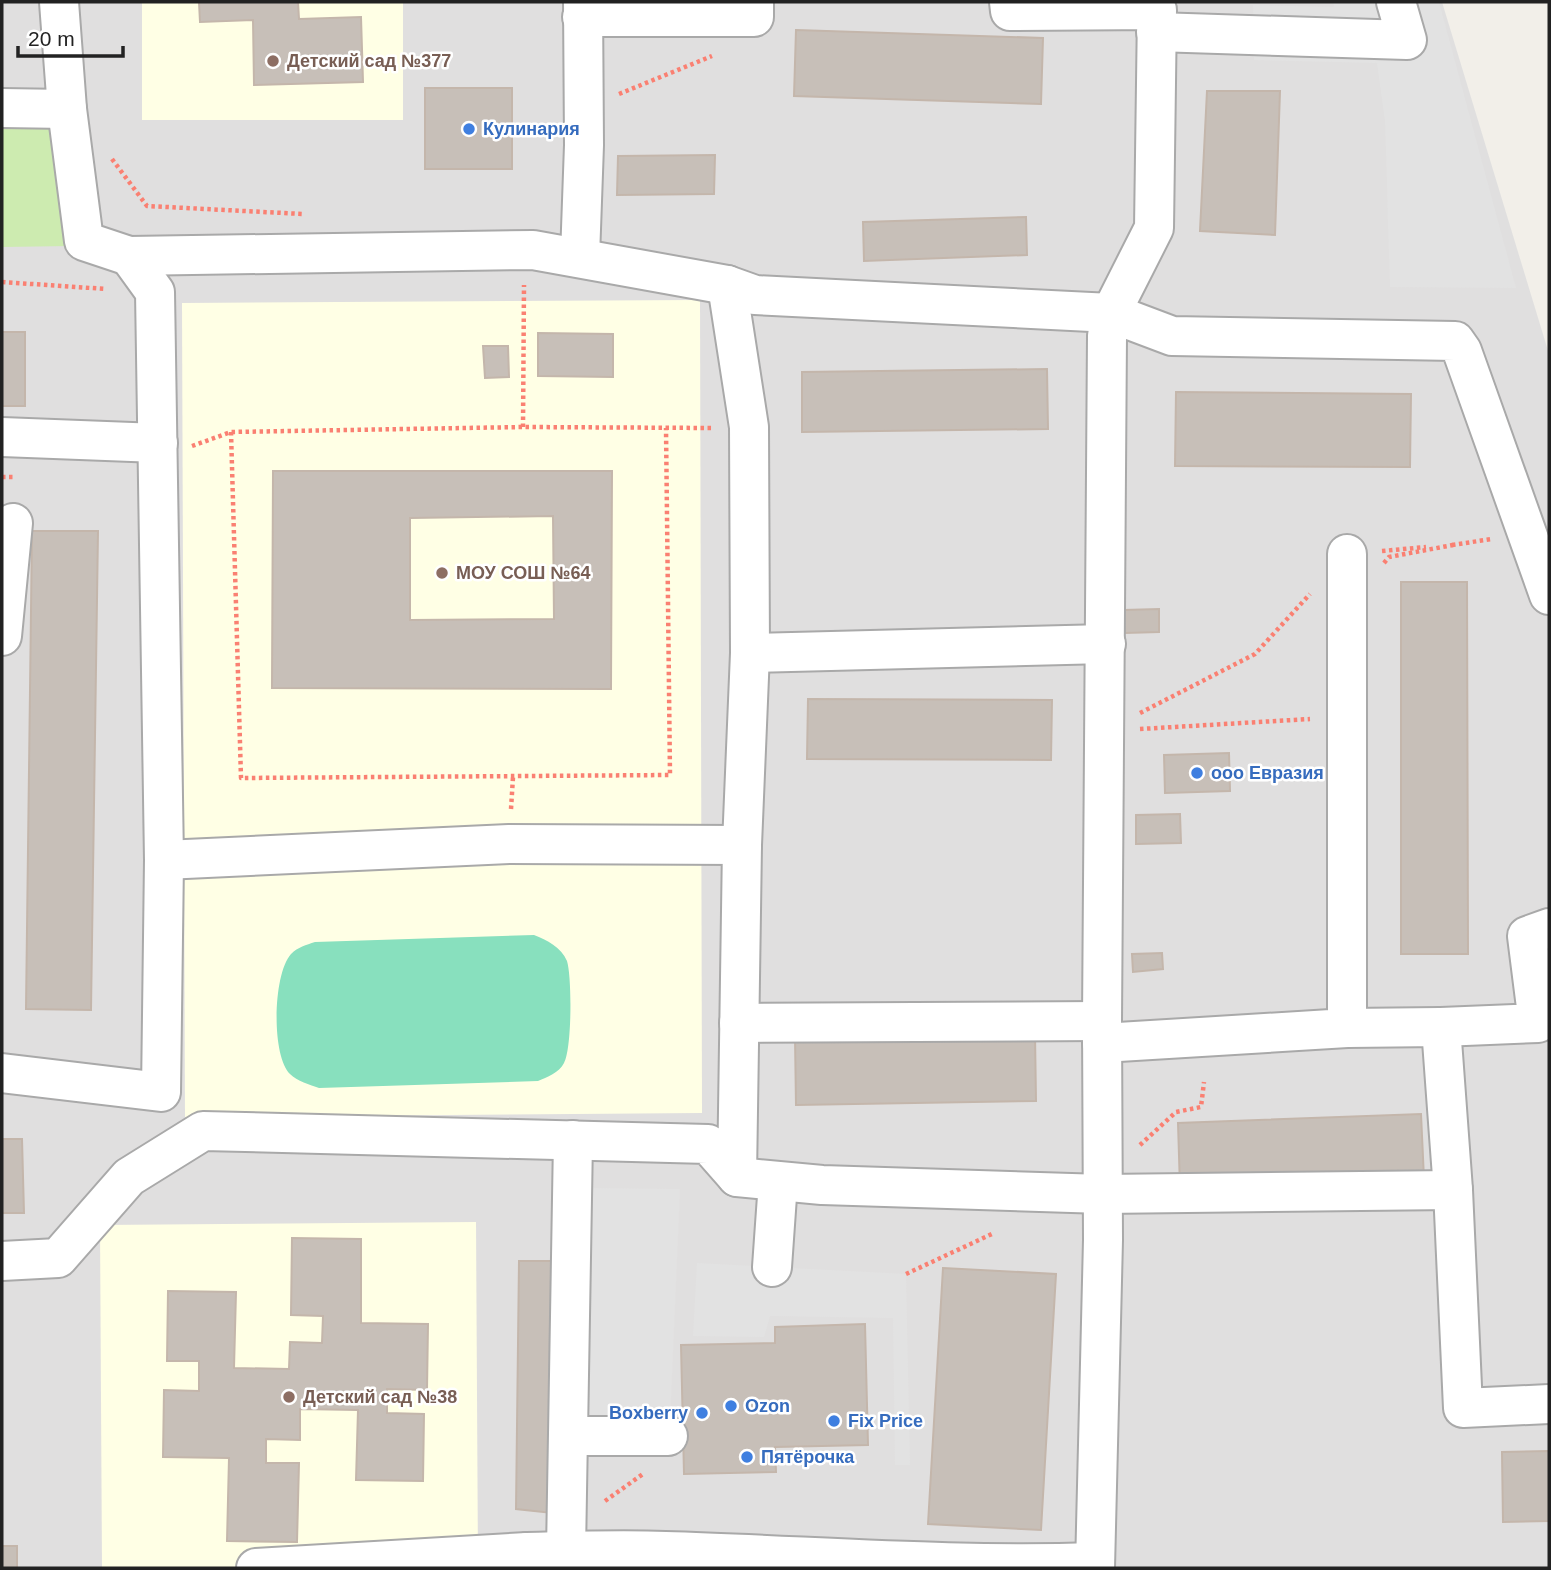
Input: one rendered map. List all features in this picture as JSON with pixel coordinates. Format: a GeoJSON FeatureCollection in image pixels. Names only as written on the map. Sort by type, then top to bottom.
{"type":"FeatureCollection","features":[{"type":"Feature","properties":{"kind":"lane"},"geometry":{"type":"LineString","coordinates":[[59,2],[67,109],[84,241],[129,256],[533,250],[727,285],[755,295],[1111,313],[1172,336],[1455,341],[1462,351],[1545,572]]}},
{"type":"Feature","properties":{"kind":"lane"},"geometry":{"type":"LineString","coordinates":[[580,257],[584,145],[583,9],[754,17],[754,2]]}},
{"type":"Feature","properties":{"kind":"lane"},"geometry":{"type":"LineString","coordinates":[[256,1568],[527,1560],[566,1539],[662,1560],[913,1565],[1095,1565],[1103,1187],[1107,336],[1111,313],[1154,228],[1157,10],[1010,11],[1009,2]]}},
{"type":"Feature","properties":{"kind":"lane"},"geometry":{"type":"LineString","coordinates":[[1156,32],[1406,40],[1396,2]]}},
{"type":"Feature","properties":{"kind":"lane"},"geometry":{"type":"LineString","coordinates":[[2,108],[67,109]]}},
{"type":"Feature","properties":{"kind":"lane"},"geometry":{"type":"LineString","coordinates":[[2,1073],[161,1092],[164,860],[155,292],[129,256]]}},
{"type":"Feature","properties":{"kind":"lane"},"geometry":{"type":"LineString","coordinates":[[727,285],[749,428],[750,653],[742,845],[737,1177]]}},
{"type":"Feature","properties":{"kind":"lane"},"geometry":{"type":"LineString","coordinates":[[2,437],[158,451]]}},
{"type":"Feature","properties":{"kind":"lane"},"geometry":{"type":"LineString","coordinates":[[2,636],[13,523]]}},
{"type":"Feature","properties":{"kind":"lane"},"geometry":{"type":"LineString","coordinates":[[1347,554],[1347,1028]]}},
{"type":"Feature","properties":{"kind":"lane"},"geometry":{"type":"LineString","coordinates":[[750,653],[1106,644]]}},
{"type":"Feature","properties":{"kind":"lane"},"geometry":{"type":"LineString","coordinates":[[164,860],[509,844],[742,845]]}},
{"type":"Feature","properties":{"kind":"lane"},"geometry":{"type":"LineString","coordinates":[[739,1023],[1102,1032],[1538,1024],[1527,936],[1549,928]]}},
{"type":"Feature","properties":{"kind":"lane"},"geometry":{"type":"LineString","coordinates":[[1441,1027],[1453,1190],[1463,1408],[1549,1404]]}},
{"type":"Feature","properties":{"kind":"lane"},"geometry":{"type":"LineString","coordinates":[[2,1261],[58,1258],[129,1177],[203,1130],[708,1144],[737,1177],[778,1182],[1453,1190]]}},
{"type":"Feature","properties":{"kind":"lane"},"geometry":{"type":"LineString","coordinates":[[566,1539],[573,1140]]}},
{"type":"Feature","properties":{"kind":"lane"},"geometry":{"type":"LineString","coordinates":[[772,1267],[778,1182]]}},
{"type":"Feature","properties":{"kind":"lane"},"geometry":{"type":"LineString","coordinates":[[568,1436],[668,1436]]}},
{"type":"Feature","properties":{"kind":"path"},"geometry":{"type":"LineString","coordinates":[[106,150],[146,206],[313,214]]}},
{"type":"Feature","properties":{"kind":"path"},"geometry":{"type":"LineString","coordinates":[[158,451],[231,432],[523,427],[749,428]]}},
{"type":"Feature","properties":{"kind":"path"},"geometry":{"type":"LineString","coordinates":[[231,432],[241,778],[526,777],[670,775],[666,428]]}},
{"type":"Feature","properties":{"kind":"path"},"geometry":{"type":"LineString","coordinates":[[2,477],[21,477]]}},
{"type":"Feature","properties":{"kind":"path"},"geometry":{"type":"LineString","coordinates":[[1105,732],[1316,718]]}},
{"type":"Feature","properties":{"kind":"path"},"geometry":{"type":"LineString","coordinates":[[1103,1187],[1176,1112],[1202,1107],[1204,1082]]}},
{"type":"Feature","properties":{"kind":"path"},"geometry":{"type":"LineString","coordinates":[[906,1274],[994,1233]]}},
{"type":"Feature","properties":{"kind":"path"},"geometry":{"type":"LineString","coordinates":[[566,1539],[644,1473]]}},
{"type":"Feature","properties":{"kind":"shaded area"},"geometry":{"type":"Polygon","coordinates":[[[2,2],[1442,2],[1549,354],[1549,1568],[2,1568],[2,2]]]}},
{"type":"Feature","properties":{"kind":"shaded area","name":"Детский сад №377"},"geometry":{"type":"Polygon","coordinates":[[[142,2],[403,2],[403,120],[142,120],[142,2]]]}},
{"type":"Feature","properties":{"kind":"shaded area"},"geometry":{"type":"Polygon","coordinates":[[[1333,2],[1439,2],[1516,288],[1390,287],[1385,121],[1377,63],[1254,60],[1253,5],[1334,7],[1333,2]]]}},
{"type":"Feature","properties":{"kind":"shaded area","name":"МОУ СОШ №64"},"geometry":{"type":"Polygon","coordinates":[[[700,300],[702,1113],[185,1117],[182,303],[700,300]]]}},
{"type":"Feature","properties":{"kind":"shaded area"},"geometry":{"type":"Polygon","coordinates":[[[587,1188],[680,1189],[670,1421],[583,1419],[587,1188]]]}},
{"type":"Feature","properties":{"kind":"shaded area","name":"Детский сад №38"},"geometry":{"type":"Polygon","coordinates":[[[476,1222],[478,1568],[102,1568],[100,1225],[476,1222]]]}},
{"type":"Feature","properties":{"kind":"shaded area"},"geometry":{"type":"Polygon","coordinates":[[[697,1263],[906,1274],[910,1465],[895,1465],[893,1318],[770,1316],[764,1337],[693,1336],[697,1263]]]}},
{"type":"Feature","properties":{"kind":"green space"},"geometry":{"type":"Polygon","coordinates":[[[2,119],[62,120],[72,246],[2,247],[2,119]]]}},
{"type":"Feature","properties":{"kind":"green space"},"geometry":{"type":"Polygon","coordinates":[[[534,935],[557,948],[567,961],[569,969],[567,1055],[562,1066],[549,1076],[538,1081],[319,1088],[290,1074],[284,1064],[277,1033],[278,996],[285,964],[299,948],[315,942],[534,935]]]}},
{"type":"Feature","properties":{"kind":"building"},"geometry":{"type":"Polygon","coordinates":[[[199,2],[298,2],[299,19],[361,17],[363,82],[254,85],[253,20],[200,22],[199,2]]]}},
{"type":"Feature","properties":{"kind":"building"},"geometry":{"type":"Polygon","coordinates":[[[796,30],[1043,38],[1041,104],[794,96],[796,30]]]}},
{"type":"Feature","properties":{"kind":"building","name":"Кулинария"},"geometry":{"type":"Polygon","coordinates":[[[425,88],[512,88],[512,169],[425,169],[425,88]]]}},
{"type":"Feature","properties":{"kind":"building"},"geometry":{"type":"Polygon","coordinates":[[[1207,91],[1280,91],[1275,235],[1200,231],[1207,91]]]}},
{"type":"Feature","properties":{"kind":"building"},"geometry":{"type":"Polygon","coordinates":[[[715,155],[714,194],[617,195],[618,156],[715,155]]]}},
{"type":"Feature","properties":{"kind":"building"},"geometry":{"type":"Polygon","coordinates":[[[1026,217],[1027,255],[864,261],[863,222],[1026,217]]]}},
{"type":"Feature","properties":{"kind":"building"},"geometry":{"type":"Polygon","coordinates":[[[2,332],[25,332],[25,406],[2,406],[2,332]]]}},
{"type":"Feature","properties":{"kind":"building"},"geometry":{"type":"Polygon","coordinates":[[[538,333],[613,334],[613,377],[538,376],[538,333]]]}},
{"type":"Feature","properties":{"kind":"building"},"geometry":{"type":"Polygon","coordinates":[[[483,346],[508,346],[509,377],[485,378],[483,346]]]}},
{"type":"Feature","properties":{"kind":"building"},"geometry":{"type":"Polygon","coordinates":[[[1047,369],[1048,429],[802,432],[802,372],[1047,369]]]}},
{"type":"Feature","properties":{"kind":"building"},"geometry":{"type":"Polygon","coordinates":[[[1176,392],[1411,394],[1410,467],[1175,466],[1176,392]]]}},
{"type":"Feature","properties":{"kind":"building"},"geometry":{"type":"Polygon","coordinates":[[[273,471],[612,471],[611,689],[272,688],[273,471]],[[553,516],[410,518],[410,620],[554,619],[553,516]]]}},
{"type":"Feature","properties":{"kind":"building"},"geometry":{"type":"Polygon","coordinates":[[[32,531],[98,531],[91,1010],[26,1009],[32,531]]]}},
{"type":"Feature","properties":{"kind":"building"},"geometry":{"type":"Polygon","coordinates":[[[1401,582],[1467,582],[1468,954],[1401,954],[1401,582]]]}},
{"type":"Feature","properties":{"kind":"building"},"geometry":{"type":"Polygon","coordinates":[[[1159,609],[1159,632],[1125,633],[1124,610],[1159,609]]]}},
{"type":"Feature","properties":{"kind":"building"},"geometry":{"type":"Polygon","coordinates":[[[808,699],[1052,700],[1051,760],[807,759],[808,699]]]}},
{"type":"Feature","properties":{"kind":"building","name":"ооо Евразия"},"geometry":{"type":"Polygon","coordinates":[[[1229,753],[1230,791],[1165,793],[1164,755],[1229,753]]]}},
{"type":"Feature","properties":{"kind":"building"},"geometry":{"type":"Polygon","coordinates":[[[1180,814],[1181,843],[1136,844],[1136,815],[1180,814]]]}},
{"type":"Feature","properties":{"kind":"building"},"geometry":{"type":"Polygon","coordinates":[[[1162,953],[1163,969],[1133,972],[1132,954],[1162,953]]]}},
{"type":"Feature","properties":{"kind":"building"},"geometry":{"type":"Polygon","coordinates":[[[1035,1034],[1036,1101],[796,1105],[795,1037],[1035,1034]]]}},
{"type":"Feature","properties":{"kind":"building"},"geometry":{"type":"Polygon","coordinates":[[[1421,1114],[1424,1179],[1180,1188],[1178,1123],[1421,1114]]]}},
{"type":"Feature","properties":{"kind":"building"},"geometry":{"type":"Polygon","coordinates":[[[2,1139],[22,1139],[24,1213],[2,1213],[2,1139]]]}},
{"type":"Feature","properties":{"kind":"building"},"geometry":{"type":"Polygon","coordinates":[[[292,1238],[361,1239],[361,1323],[428,1324],[427,1390],[387,1389],[387,1413],[424,1414],[423,1481],[356,1480],[358,1410],[300,1409],[300,1440],[266,1439],[266,1463],[299,1463],[297,1542],[227,1541],[229,1458],[163,1457],[164,1390],[199,1391],[199,1361],[167,1361],[168,1291],[236,1292],[234,1368],[289,1369],[290,1342],[322,1343],[323,1316],[291,1315],[292,1238]]]}},
{"type":"Feature","properties":{"kind":"building"},"geometry":{"type":"Polygon","coordinates":[[[519,1261],[556,1261],[552,1513],[516,1509],[519,1261]]]}},
{"type":"Feature","properties":{"kind":"building"},"geometry":{"type":"Polygon","coordinates":[[[943,1268],[1056,1274],[1041,1530],[928,1524],[943,1268]]]}},
{"type":"Feature","properties":{"kind":"building"},"geometry":{"type":"Polygon","coordinates":[[[865,1324],[868,1445],[775,1447],[776,1472],[684,1474],[681,1345],[775,1343],[775,1327],[865,1324]]]}},
{"type":"Feature","properties":{"kind":"building"},"geometry":{"type":"Polygon","coordinates":[[[1549,1451],[1549,1521],[1503,1522],[1502,1452],[1549,1451]]]}},
{"type":"Feature","properties":{"kind":"building"},"geometry":{"type":"Polygon","coordinates":[[[2,1546],[17,1546],[17,1568],[2,1568],[2,1546]]]}},
{"type":"Feature","properties":{"kind":"place","name":"Детский сад №377"},"geometry":{"type":"Point","coordinates":[273,61]}},
{"type":"Feature","properties":{"kind":"place","name":"Кулинария"},"geometry":{"type":"Point","coordinates":[469,129]}},
{"type":"Feature","properties":{"kind":"place","name":"МОУ СОШ №64"},"geometry":{"type":"Point","coordinates":[442,573]}},
{"type":"Feature","properties":{"kind":"place","name":"ооо Евразия"},"geometry":{"type":"Point","coordinates":[1197,773]}},
{"type":"Feature","properties":{"kind":"place","name":"Детский сад №38"},"geometry":{"type":"Point","coordinates":[289,1397]}},
{"type":"Feature","properties":{"kind":"place","name":"Ozon"},"geometry":{"type":"Point","coordinates":[731,1406]}},
{"type":"Feature","properties":{"kind":"place","name":"Boxberry"},"geometry":{"type":"Point","coordinates":[702,1413]}},
{"type":"Feature","properties":{"kind":"place","name":"Fix Price"},"geometry":{"type":"Point","coordinates":[834,1421]}},
{"type":"Feature","properties":{"kind":"place","name":"Пятёрочка"},"geometry":{"type":"Point","coordinates":[747,1457]}}]}
